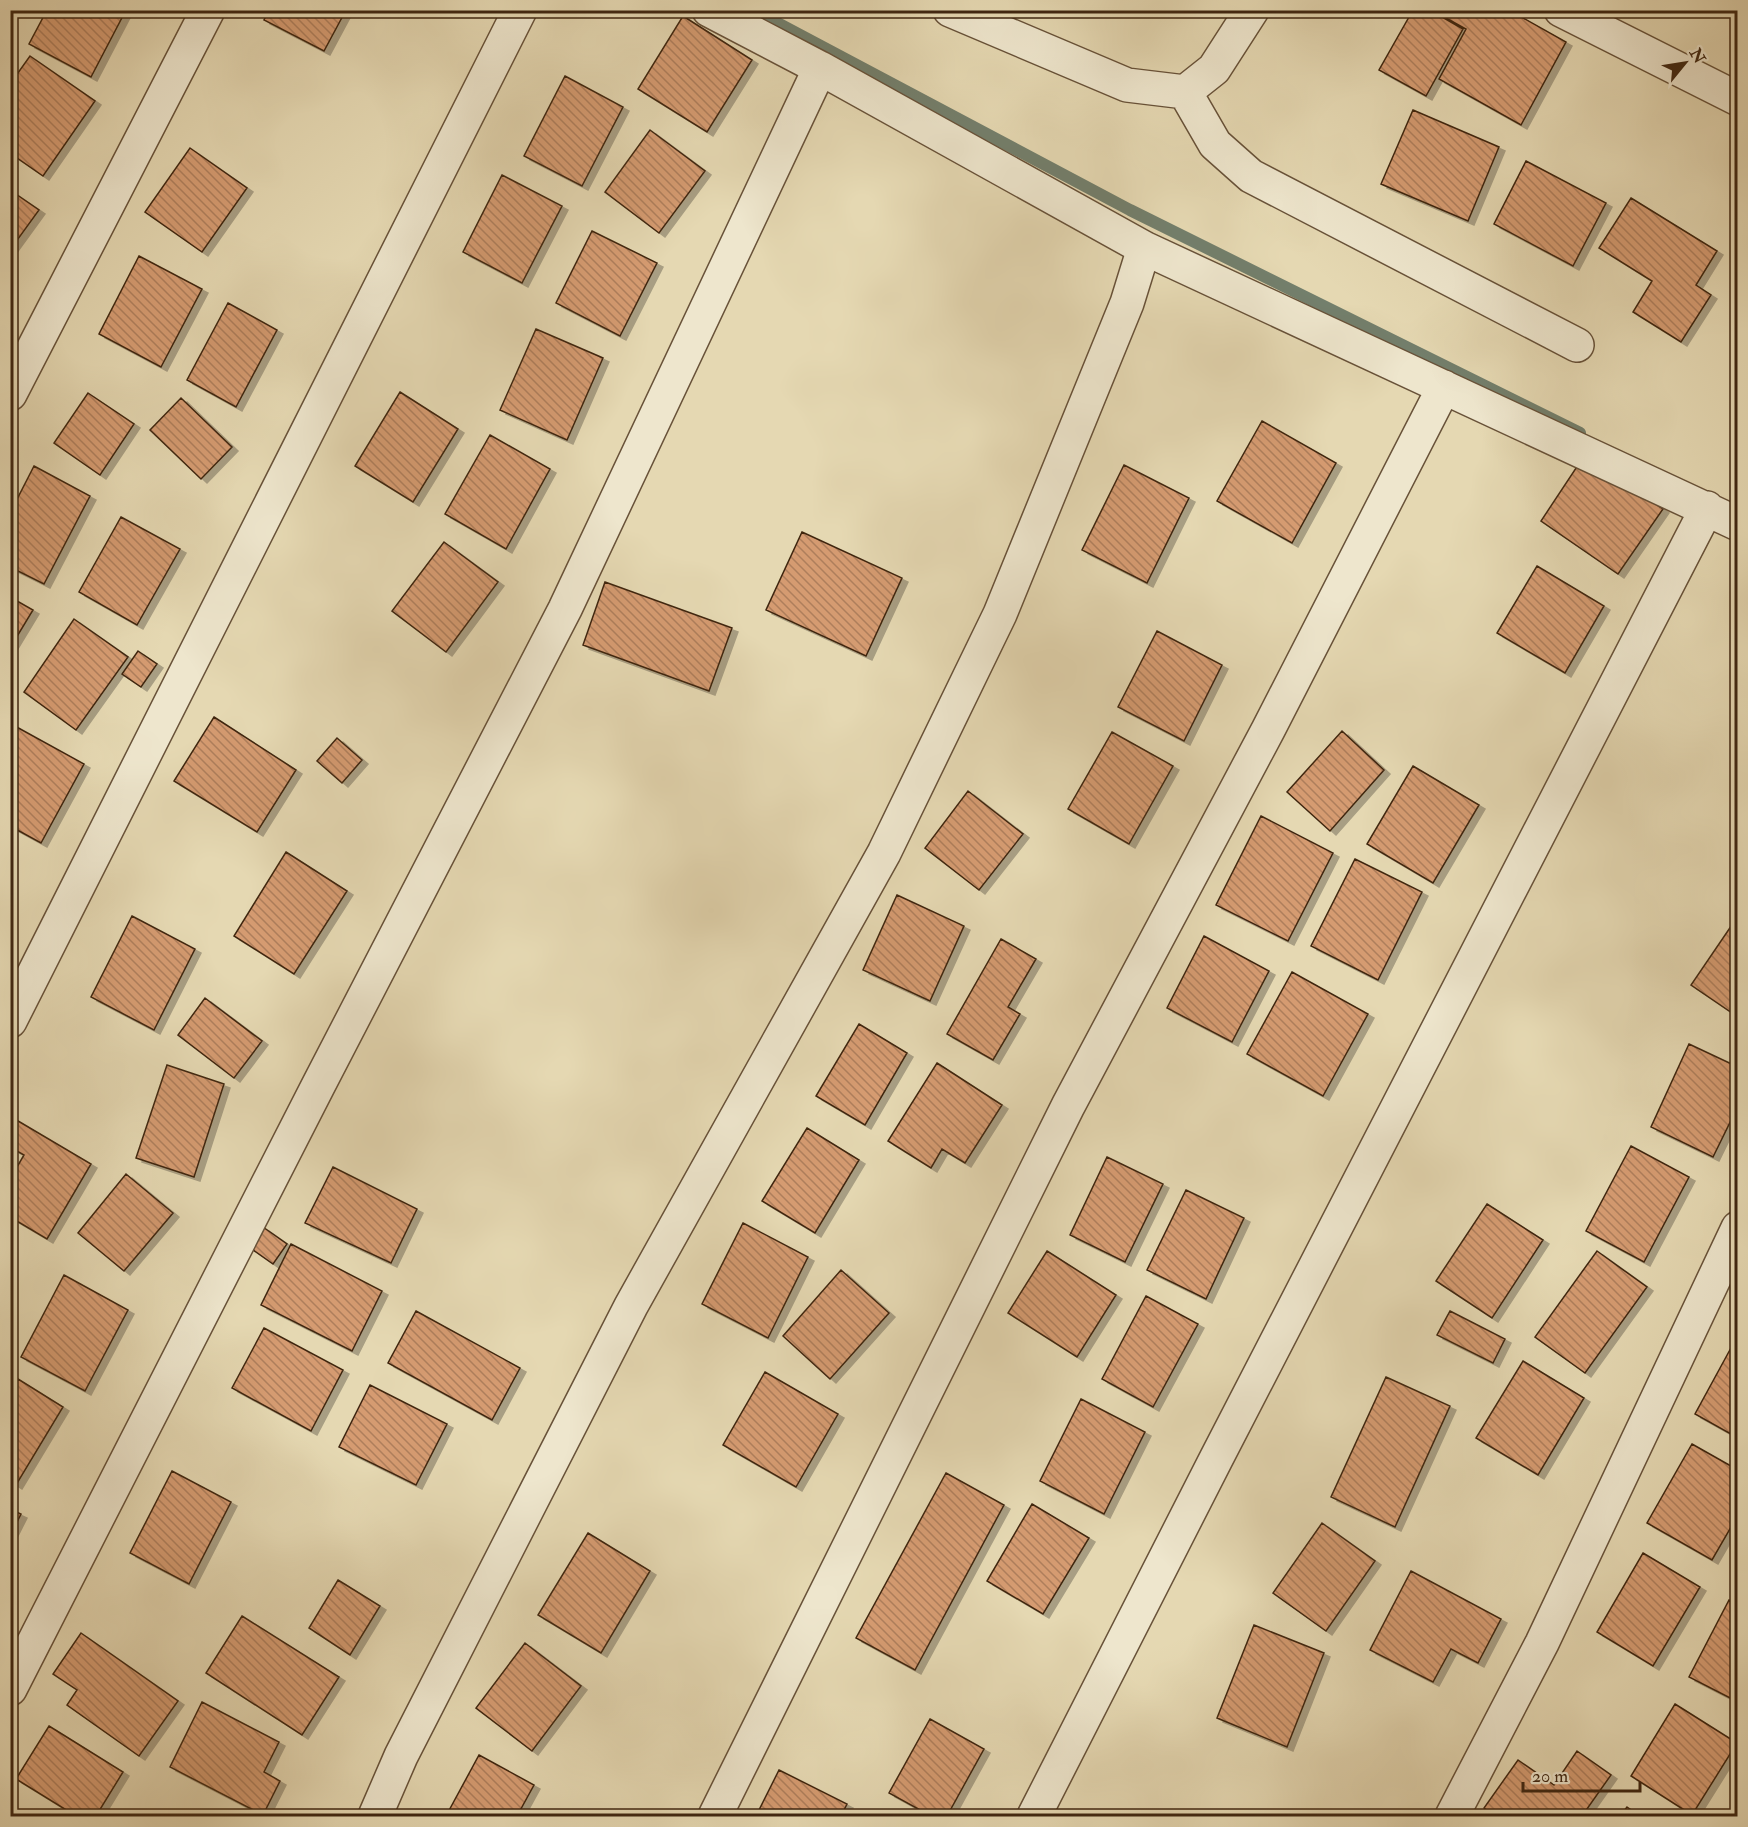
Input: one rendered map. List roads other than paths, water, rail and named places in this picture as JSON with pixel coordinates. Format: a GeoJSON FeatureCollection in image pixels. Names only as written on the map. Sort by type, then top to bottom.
{"type":"FeatureCollection","features":[{"type":"Feature","properties":{"kind":"street"},"geometry":{"type":"LineString","coordinates":[[10,394],[208,10]]}},
{"type":"Feature","properties":{"kind":"street"},"geometry":{"type":"LineString","coordinates":[[10,1021],[520,10]]}},
{"type":"Feature","properties":{"kind":"street"},"geometry":{"type":"LineString","coordinates":[[709,10],[820,68],[1144,248],[1707,508],[1737,524]]}},
{"type":"Feature","properties":{"kind":"street"},"geometry":{"type":"LineString","coordinates":[[950,10],[1127,86],[1185,92],[1214,69],[1252,10]]}},
{"type":"Feature","properties":{"kind":"street"},"geometry":{"type":"LineString","coordinates":[[1561,10],[1737,99]]}},
{"type":"Feature","properties":{"kind":"street"},"geometry":{"type":"LineString","coordinates":[[10,1689],[312,1097],[565,609],[820,68]]}},
{"type":"Feature","properties":{"kind":"street"},"geometry":{"type":"LineString","coordinates":[[1185,92],[1215,144],[1251,176],[1577,345]]}},
{"type":"Feature","properties":{"kind":"street"},"geometry":{"type":"LineString","coordinates":[[375,1816],[401,1756],[631,1306],[884,853],[1000,614],[1127,303],[1144,248]]}},
{"type":"Feature","properties":{"kind":"street"},"geometry":{"type":"LineString","coordinates":[[715,1816],[1068,1106],[1268,730],[1444,387]]}},
{"type":"Feature","properties":{"kind":"street"},"geometry":{"type":"LineString","coordinates":[[1034,1816],[1707,508]]}},
{"type":"Feature","properties":{"kind":"street"},"geometry":{"type":"LineString","coordinates":[[1452,1816],[1542,1643],[1737,1228]]}},
{"type":"Feature","properties":{"kind":"waterway"},"geometry":{"type":"LineString","coordinates":[[753,10],[1130,210],[1580,433]]}}]}
